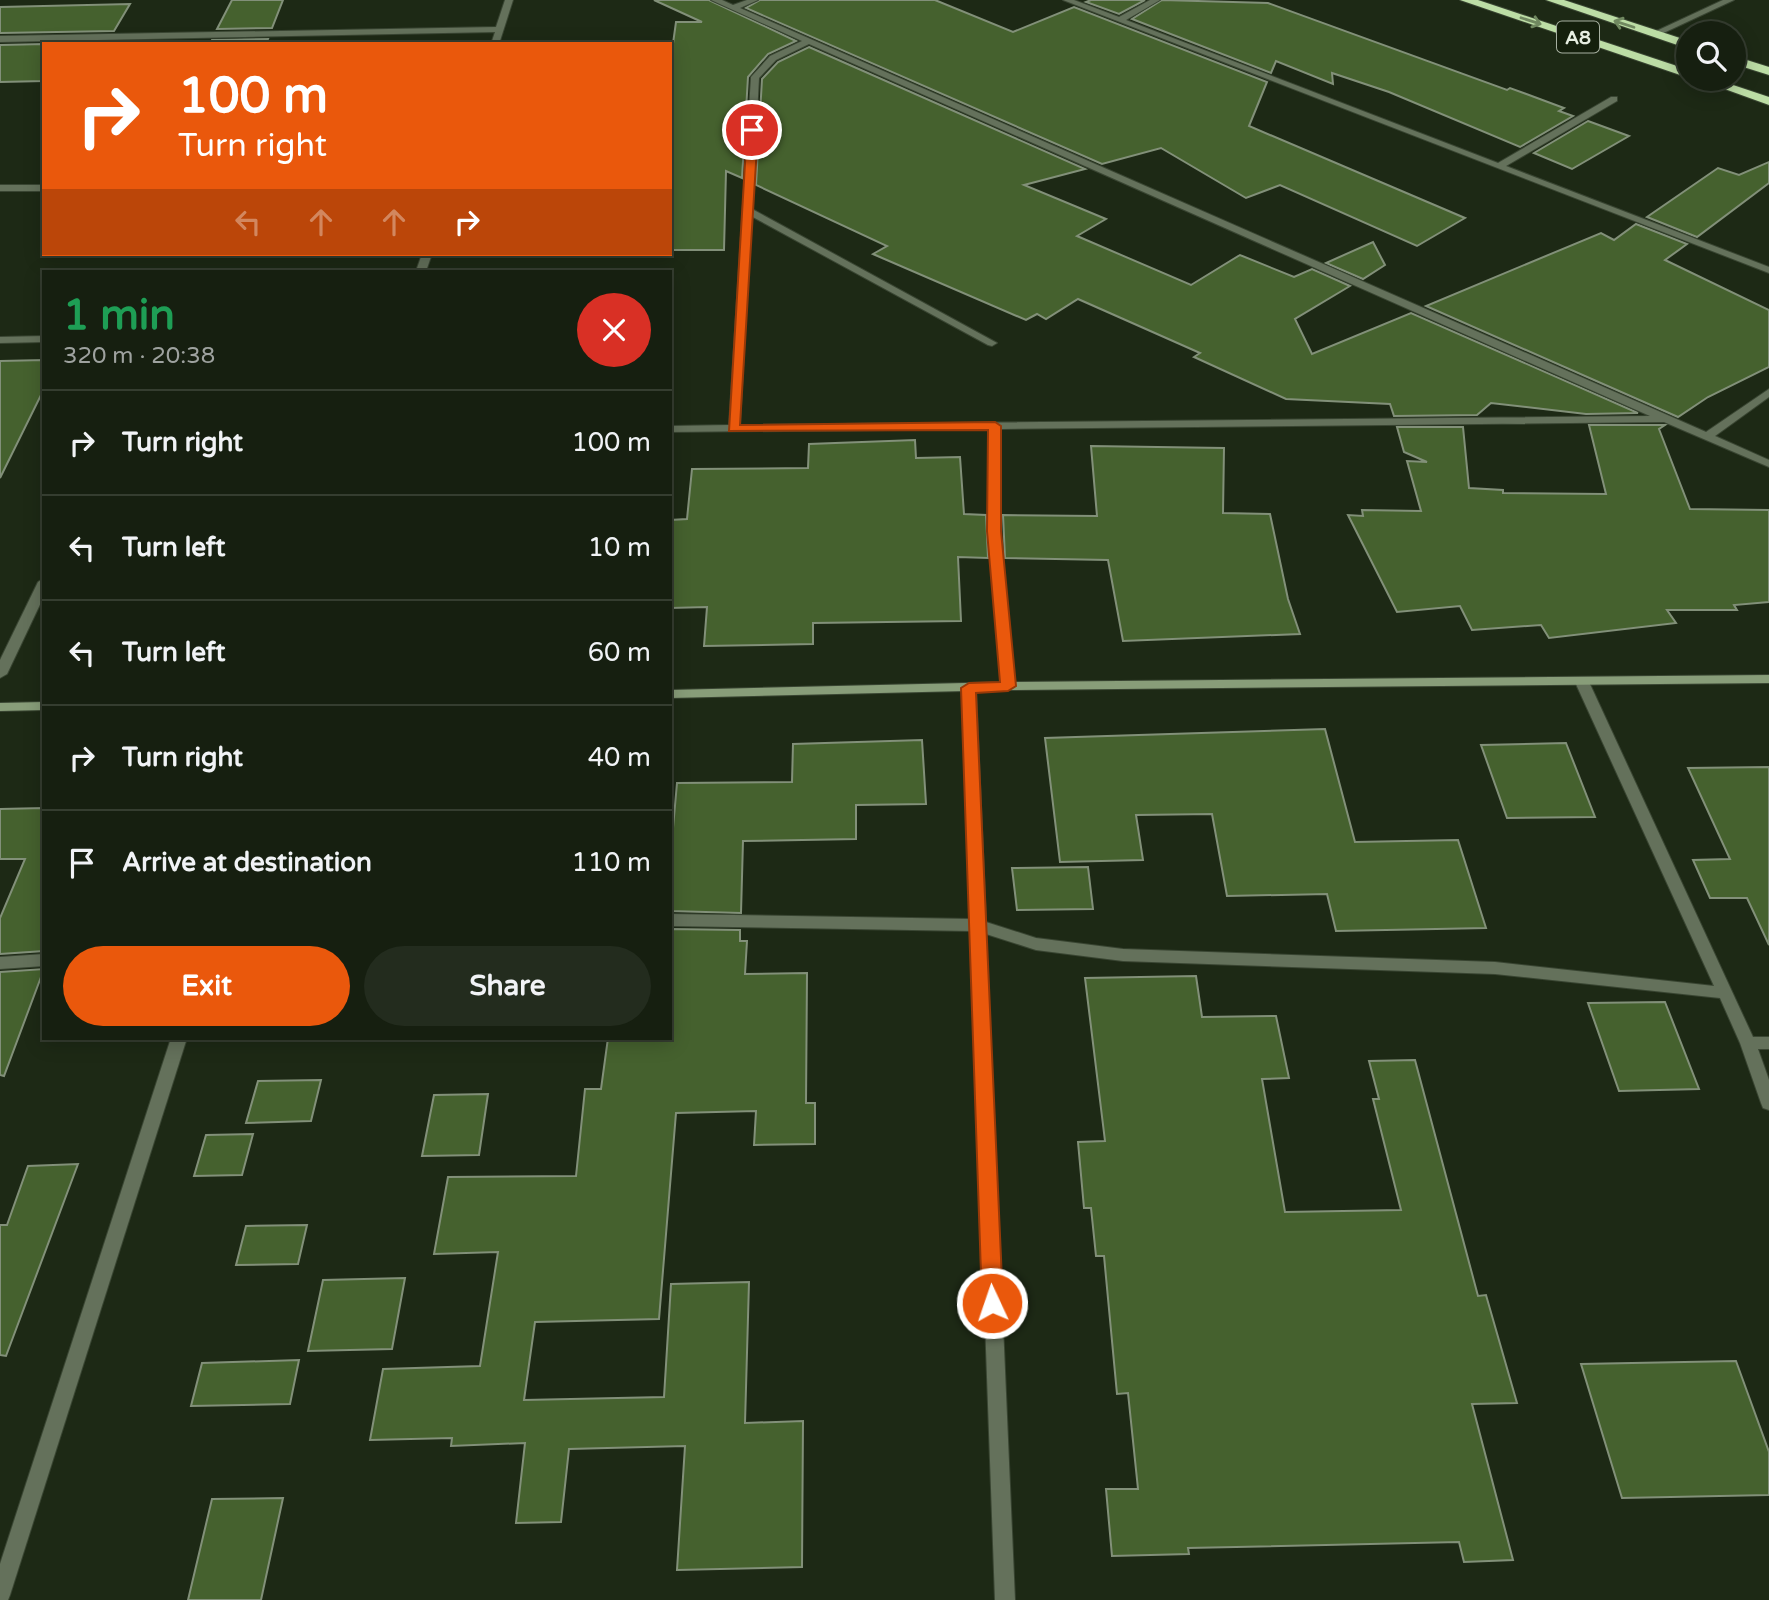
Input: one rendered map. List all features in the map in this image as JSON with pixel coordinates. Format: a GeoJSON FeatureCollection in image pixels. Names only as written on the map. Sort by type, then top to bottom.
{"type":"FeatureCollection","features":[{"type":"Feature","properties":{"kind":"highway","name":"A8"},"geometry":{"type":"LineString","coordinates":[[1466,0],[1676,70]]}},
{"type":"Feature","properties":{"kind":"highway","name":"A8"},"geometry":{"type":"LineString","coordinates":[[1552,0],[1676,41]]}},
{"type":"Feature","properties":{"kind":"highway"},"geometry":{"type":"LineString","coordinates":[[1746,64],[1769,71]]}},
{"type":"Feature","properties":{"kind":"highway"},"geometry":{"type":"LineString","coordinates":[[1739,91],[1769,101]]}},
{"type":"Feature","properties":{"kind":"main road"},"geometry":{"type":"LineString","coordinates":[[672,694],[1008,686],[1769,679]]}},
{"type":"Feature","properties":{"kind":"main road"},"geometry":{"type":"LineString","coordinates":[[0,707],[42,706]]}},
{"type":"Feature","properties":{"kind":"street"},"geometry":{"type":"LineString","coordinates":[[496,42],[509,0]]}},
{"type":"Feature","properties":{"kind":"street"},"geometry":{"type":"LineString","coordinates":[[715,0],[1769,464]]}},
{"type":"Feature","properties":{"kind":"street"},"geometry":{"type":"LineString","coordinates":[[733,8],[754,0]]}},
{"type":"Feature","properties":{"kind":"street"},"geometry":{"type":"LineString","coordinates":[[1067,0],[1769,270]]}},
{"type":"Feature","properties":{"kind":"street"},"geometry":{"type":"LineString","coordinates":[[1120,20],[1156,0]]}},
{"type":"Feature","properties":{"kind":"street"},"geometry":{"type":"LineString","coordinates":[[1654,34],[1730,0]]}},
{"type":"Feature","properties":{"kind":"street"},"geometry":{"type":"LineString","coordinates":[[0,39],[500,29]]}},
{"type":"Feature","properties":{"kind":"street"},"geometry":{"type":"LineString","coordinates":[[734,428],[755,77],[773,58],[807,42]]}},
{"type":"Feature","properties":{"kind":"street"},"geometry":{"type":"LineString","coordinates":[[1499,166],[1614,99]]}},
{"type":"Feature","properties":{"kind":"street"},"geometry":{"type":"LineString","coordinates":[[0,188],[42,188]]}},
{"type":"Feature","properties":{"kind":"street"},"geometry":{"type":"LineString","coordinates":[[749,211],[992,343]]}},
{"type":"Feature","properties":{"kind":"street"},"geometry":{"type":"LineString","coordinates":[[0,340],[42,339]]}},
{"type":"Feature","properties":{"kind":"street"},"geometry":{"type":"LineString","coordinates":[[1708,436],[1769,392]]}},
{"type":"Feature","properties":{"kind":"street"},"geometry":{"type":"LineString","coordinates":[[672,429],[1669,419]]}},
{"type":"Feature","properties":{"kind":"street"},"geometry":{"type":"LineString","coordinates":[[995,426],[994,531],[1008,686]]}},
{"type":"Feature","properties":{"kind":"street"},"geometry":{"type":"LineString","coordinates":[[0,674],[42,586]]}},
{"type":"Feature","properties":{"kind":"street"},"geometry":{"type":"LineString","coordinates":[[1582,682],[1748,1043],[1769,1103]]}},
{"type":"Feature","properties":{"kind":"street"},"geometry":{"type":"LineString","coordinates":[[969,688],[976,925],[1005,1600]]}},
{"type":"Feature","properties":{"kind":"street"},"geometry":{"type":"LineString","coordinates":[[672,919],[976,925],[1036,944],[1123,955],[1495,968],[1725,993]]}},
{"type":"Feature","properties":{"kind":"street"},"geometry":{"type":"LineString","coordinates":[[0,963],[42,960]]}},
{"type":"Feature","properties":{"kind":"street"},"geometry":{"type":"LineString","coordinates":[[0,1595],[178,1040]]}},
{"type":"Feature","properties":{"kind":"street"},"geometry":{"type":"LineString","coordinates":[[1748,1043],[1769,1043]]}},
{"type":"Feature","properties":{"kind":"building"},"geometry":{"type":"Polygon","coordinates":[[[232,0],[283,0],[272,28],[217,29],[232,0]]]}},
{"type":"Feature","properties":{"kind":"building"},"geometry":{"type":"Polygon","coordinates":[[[654,0],[709,0],[796,41],[768,54],[748,77],[742,178],[726,171],[724,250],[672,250],[672,51],[676,22],[702,22],[654,0]]]}},
{"type":"Feature","properties":{"kind":"building"},"geometry":{"type":"Polygon","coordinates":[[[760,0],[935,0],[1013,32],[1074,7],[1267,82],[1249,126],[1465,218],[1417,246],[1280,185],[1246,198],[1161,148],[1102,164],[746,8],[760,0]]]}},
{"type":"Feature","properties":{"kind":"building"},"geometry":{"type":"Polygon","coordinates":[[[1145,0],[1119,14],[1086,2],[1145,0]]]}},
{"type":"Feature","properties":{"kind":"building"},"geometry":{"type":"Polygon","coordinates":[[[1162,0],[1268,3],[1564,108],[1559,111],[1573,116],[1520,147],[1389,92],[1332,73],[1333,84],[1276,61],[1271,73],[1132,19],[1162,0]]]}},
{"type":"Feature","properties":{"kind":"building"},"geometry":{"type":"Polygon","coordinates":[[[130,4],[114,31],[0,33],[0,7],[130,4]]]}},
{"type":"Feature","properties":{"kind":"building"},"geometry":{"type":"Polygon","coordinates":[[[268,39],[267,42],[211,42],[268,39]]]}},
{"type":"Feature","properties":{"kind":"building"},"geometry":{"type":"Polygon","coordinates":[[[42,44],[42,81],[0,82],[0,45],[42,44]]]}},
{"type":"Feature","properties":{"kind":"building"},"geometry":{"type":"Polygon","coordinates":[[[809,47],[1085,169],[1024,185],[1106,219],[1077,236],[1191,285],[1240,255],[1294,277],[1312,269],[1350,286],[1295,319],[1312,354],[1411,313],[1638,413],[1586,414],[1491,403],[1477,415],[1394,416],[1390,404],[1286,399],[1194,357],[1200,353],[1078,299],[1046,319],[1037,314],[1026,320],[873,254],[887,246],[756,185],[762,79],[778,62],[809,47]]]}},
{"type":"Feature","properties":{"kind":"building"},"geometry":{"type":"Polygon","coordinates":[[[1588,121],[1629,136],[1572,169],[1534,153],[1588,121]]]}},
{"type":"Feature","properties":{"kind":"building"},"geometry":{"type":"Polygon","coordinates":[[[1769,162],[1769,183],[1697,237],[1647,217],[1718,168],[1739,175],[1769,162]]]}},
{"type":"Feature","properties":{"kind":"building"},"geometry":{"type":"Polygon","coordinates":[[[1636,224],[1687,244],[1665,260],[1769,310],[1769,367],[1708,397],[1678,417],[1426,306],[1601,233],[1614,240],[1636,224]]]}},
{"type":"Feature","properties":{"kind":"building"},"geometry":{"type":"Polygon","coordinates":[[[1373,242],[1385,265],[1363,279],[1326,263],[1373,242]]]}},
{"type":"Feature","properties":{"kind":"building"},"geometry":{"type":"Polygon","coordinates":[[[42,360],[42,393],[0,478],[0,361],[42,360]]]}},
{"type":"Feature","properties":{"kind":"building"},"geometry":{"type":"Polygon","coordinates":[[[1589,425],[1665,425],[1659,429],[1690,509],[1769,510],[1769,602],[1734,605],[1737,610],[1667,610],[1676,623],[1549,638],[1541,625],[1472,630],[1460,606],[1397,612],[1348,515],[1363,516],[1362,510],[1421,511],[1407,461],[1427,462],[1404,452],[1397,427],[1463,427],[1469,488],[1503,490],[1503,493],[1606,494],[1589,425]]]}},
{"type":"Feature","properties":{"kind":"building"},"geometry":{"type":"Polygon","coordinates":[[[915,440],[916,458],[960,457],[964,514],[986,515],[988,558],[958,557],[961,621],[813,623],[813,644],[704,646],[707,607],[672,608],[672,520],[687,519],[692,469],[808,468],[809,444],[915,440]]]}},
{"type":"Feature","properties":{"kind":"building"},"geometry":{"type":"Polygon","coordinates":[[[1091,446],[1224,448],[1223,513],[1270,514],[1288,599],[1300,634],[1123,641],[1108,560],[1005,558],[1003,515],[1097,516],[1091,446]]]}},
{"type":"Feature","properties":{"kind":"building"},"geometry":{"type":"Polygon","coordinates":[[[1325,729],[1355,842],[1458,840],[1486,928],[1336,931],[1327,894],[1227,896],[1212,814],[1136,815],[1143,860],[1060,862],[1045,738],[1325,729]]]}},
{"type":"Feature","properties":{"kind":"building"},"geometry":{"type":"Polygon","coordinates":[[[922,740],[926,804],[856,805],[856,839],[743,841],[741,913],[672,911],[672,839],[677,783],[792,782],[793,744],[922,740]]]}},
{"type":"Feature","properties":{"kind":"building"},"geometry":{"type":"Polygon","coordinates":[[[1566,743],[1595,817],[1507,818],[1481,745],[1566,743]]]}},
{"type":"Feature","properties":{"kind":"building"},"geometry":{"type":"Polygon","coordinates":[[[1769,767],[1769,945],[1747,898],[1710,898],[1693,860],[1730,859],[1688,768],[1769,767]]]}},
{"type":"Feature","properties":{"kind":"building"},"geometry":{"type":"Polygon","coordinates":[[[42,808],[42,951],[0,954],[0,918],[25,859],[0,859],[0,809],[42,808]]]}},
{"type":"Feature","properties":{"kind":"building"},"geometry":{"type":"Polygon","coordinates":[[[1088,867],[1093,909],[1017,910],[1012,868],[1088,867]]]}},
{"type":"Feature","properties":{"kind":"building"},"geometry":{"type":"Polygon","coordinates":[[[672,929],[740,930],[740,941],[747,941],[745,974],[807,973],[806,1103],[815,1103],[815,1144],[754,1145],[756,1111],[676,1113],[659,1319],[535,1322],[524,1400],[664,1397],[671,1284],[749,1282],[745,1423],[803,1421],[802,1567],[677,1570],[685,1446],[569,1449],[561,1522],[516,1523],[525,1443],[451,1446],[452,1438],[370,1440],[383,1369],[480,1366],[498,1252],[434,1254],[448,1177],[576,1176],[585,1089],[601,1089],[608,1040],[672,1040],[672,929]]]}},
{"type":"Feature","properties":{"kind":"building"},"geometry":{"type":"Polygon","coordinates":[[[42,969],[4,1076],[0,1075],[0,972],[42,969]]]}},
{"type":"Feature","properties":{"kind":"building"},"geometry":{"type":"Polygon","coordinates":[[[1196,976],[1202,1017],[1276,1016],[1289,1078],[1262,1079],[1285,1212],[1401,1210],[1373,1099],[1379,1099],[1369,1061],[1415,1060],[1478,1296],[1486,1295],[1517,1403],[1472,1404],[1513,1560],[1464,1562],[1459,1542],[1188,1548],[1189,1554],[1112,1556],[1106,1489],[1138,1489],[1128,1393],[1117,1394],[1104,1256],[1096,1256],[1091,1208],[1084,1208],[1078,1142],[1105,1141],[1085,978],[1196,976]]]}},
{"type":"Feature","properties":{"kind":"building"},"geometry":{"type":"Polygon","coordinates":[[[1665,1002],[1699,1089],[1619,1091],[1588,1003],[1665,1002]]]}},
{"type":"Feature","properties":{"kind":"building"},"geometry":{"type":"Polygon","coordinates":[[[321,1080],[311,1121],[246,1123],[258,1081],[321,1080]]]}},
{"type":"Feature","properties":{"kind":"building"},"geometry":{"type":"Polygon","coordinates":[[[488,1094],[479,1155],[422,1156],[434,1095],[488,1094]]]}},
{"type":"Feature","properties":{"kind":"building"},"geometry":{"type":"Polygon","coordinates":[[[253,1134],[242,1175],[194,1176],[206,1135],[253,1134]]]}},
{"type":"Feature","properties":{"kind":"building"},"geometry":{"type":"Polygon","coordinates":[[[78,1164],[6,1356],[0,1355],[0,1225],[7,1225],[28,1166],[78,1164]]]}},
{"type":"Feature","properties":{"kind":"building"},"geometry":{"type":"Polygon","coordinates":[[[307,1225],[298,1264],[236,1265],[246,1226],[307,1225]]]}},
{"type":"Feature","properties":{"kind":"building"},"geometry":{"type":"Polygon","coordinates":[[[405,1278],[392,1349],[308,1351],[323,1280],[405,1278]]]}},
{"type":"Feature","properties":{"kind":"building"},"geometry":{"type":"Polygon","coordinates":[[[299,1360],[290,1404],[191,1406],[202,1363],[299,1360]]]}},
{"type":"Feature","properties":{"kind":"building"},"geometry":{"type":"Polygon","coordinates":[[[1736,1361],[1769,1452],[1769,1495],[1622,1498],[1581,1364],[1736,1361]]]}},
{"type":"Feature","properties":{"kind":"building"},"geometry":{"type":"Polygon","coordinates":[[[283,1498],[261,1600],[188,1600],[212,1499],[283,1498]]]}},
{"type":"Feature","properties":{"kind":"route"},"geometry":{"type":"LineString","coordinates":[[752,130],[734,428],[995,426],[994,531],[1008,686],[969,688],[992,1303]]}}]}
